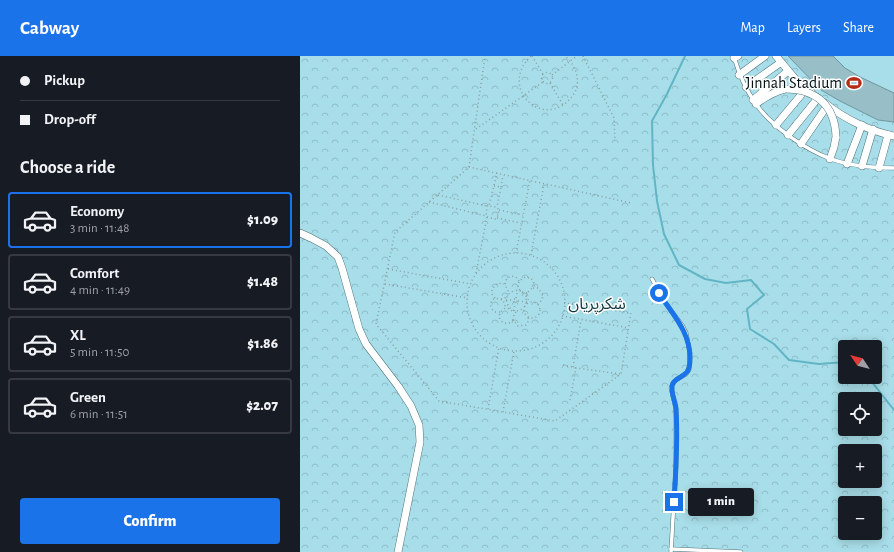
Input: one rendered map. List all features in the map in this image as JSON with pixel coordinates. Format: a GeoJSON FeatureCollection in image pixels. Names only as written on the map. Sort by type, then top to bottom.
{"type":"FeatureCollection","features":[{"type":"Feature","properties":{"kind":"street"},"geometry":{"type":"LineString","coordinates":[[739,74],[765,56]]}},
{"type":"Feature","properties":{"kind":"street"},"geometry":{"type":"LineString","coordinates":[[776,56],[780,63],[806,89],[827,106],[862,125],[891,135],[879,168]]}},
{"type":"Feature","properties":{"kind":"street"},"geometry":{"type":"LineString","coordinates":[[746,87],[780,63]]}},
{"type":"Feature","properties":{"kind":"street"},"geometry":{"type":"LineString","coordinates":[[754,102],[788,71]]}},
{"type":"Feature","properties":{"kind":"street"},"geometry":{"type":"LineString","coordinates":[[754,102],[776,91],[786,89],[796,89],[814,95],[822,101],[828,109],[836,127],[836,138],[830,159]]}},
{"type":"Feature","properties":{"kind":"street"},"geometry":{"type":"LineString","coordinates":[[776,125],[806,89]]}},
{"type":"Feature","properties":{"kind":"street"},"geometry":{"type":"LineString","coordinates":[[788,135],[818,98]]}},
{"type":"Feature","properties":{"kind":"street"},"geometry":{"type":"LineString","coordinates":[[801,144],[827,106]]}},
{"type":"Feature","properties":{"kind":"street"},"geometry":{"type":"LineString","coordinates":[[847,164],[862,125]]}},
{"type":"Feature","properties":{"kind":"street"},"geometry":{"type":"LineString","coordinates":[[862,166],[873,129]]}},
{"type":"Feature","properties":{"kind":"street"},"geometry":{"type":"LineString","coordinates":[[300,233],[326,246],[338,257],[359,329],[366,344],[398,386],[411,406],[419,426],[420,442],[398,552]]}},
{"type":"Feature","properties":{"kind":"lane"},"geometry":{"type":"LineString","coordinates":[[735,57],[739,74],[754,102],[788,135],[801,144],[830,159],[847,164],[879,168],[894,168]]}},
{"type":"Feature","properties":{"kind":"lane"},"geometry":{"type":"LineString","coordinates":[[652,279],[666,304],[682,325],[686,333],[690,353],[689,370],[686,374],[677,379],[671,388],[676,410],[676,466],[671,551],[741,552]]}},
{"type":"Feature","properties":{"kind":"path"},"geometry":{"type":"LineString","coordinates":[[485,56],[469,167],[396,232],[376,324],[439,401],[555,420],[621,374],[631,313],[564,302]]}},
{"type":"Feature","properties":{"kind":"path"},"geometry":{"type":"LineString","coordinates":[[543,82],[541,77],[543,74],[531,56],[520,70],[518,79],[523,96],[537,108],[546,110],[555,109],[563,105],[571,98],[576,90],[578,80],[576,70],[571,61],[565,56]]}},
{"type":"Feature","properties":{"kind":"path"},"geometry":{"type":"LineString","coordinates":[[550,82],[552,80],[552,75],[577,56]]}},
{"type":"Feature","properties":{"kind":"path"},"geometry":{"type":"LineString","coordinates":[[583,56],[614,118],[615,141]]}},
{"type":"Feature","properties":{"kind":"path"},"geometry":{"type":"LineString","coordinates":[[543,74],[548,72],[552,75]]}},
{"type":"Feature","properties":{"kind":"path"},"geometry":{"type":"LineString","coordinates":[[475,130],[543,82],[547,84],[550,82]]}},
{"type":"Feature","properties":{"kind":"path"},"geometry":{"type":"LineString","coordinates":[[550,82],[563,105]]}},
{"type":"Feature","properties":{"kind":"path"},"geometry":{"type":"LineString","coordinates":[[469,167],[631,203]]}},
{"type":"Feature","properties":{"kind":"path"},"geometry":{"type":"LineString","coordinates":[[476,273],[487,262],[501,255],[516,253],[531,255],[546,263],[557,275],[564,291],[564,308],[560,324],[549,337],[535,347],[519,351],[499,347],[488,342],[477,331],[470,318],[467,303],[471,284],[476,273],[488,206],[497,173]]}},
{"type":"Feature","properties":{"kind":"path"},"geometry":{"type":"LineString","coordinates":[[504,174],[497,207],[499,210],[523,215]]}},
{"type":"Feature","properties":{"kind":"path"},"geometry":{"type":"LineString","coordinates":[[516,253],[530,180]]}},
{"type":"Feature","properties":{"kind":"path"},"geometry":{"type":"LineString","coordinates":[[531,255],[544,184]]}},
{"type":"Feature","properties":{"kind":"path"},"geometry":{"type":"LineString","coordinates":[[494,186],[501,187]]}},
{"type":"Feature","properties":{"kind":"path"},"geometry":{"type":"LineString","coordinates":[[438,195],[497,207]]}},
{"type":"Feature","properties":{"kind":"path"},"geometry":{"type":"LineString","coordinates":[[429,202],[495,219],[497,218],[522,223]]}},
{"type":"Feature","properties":{"kind":"path"},"geometry":{"type":"LineString","coordinates":[[497,218],[499,210]]}},
{"type":"Feature","properties":{"kind":"path"},"geometry":{"type":"LineString","coordinates":[[388,269],[471,284]]}},
{"type":"Feature","properties":{"kind":"path"},"geometry":{"type":"LineString","coordinates":[[505,286],[505,280],[511,276],[516,277],[519,281]]}},
{"type":"Feature","properties":{"kind":"path"},"geometry":{"type":"LineString","coordinates":[[514,311],[519,281],[525,277],[531,278],[535,284],[527,293]]}},
{"type":"Feature","properties":{"kind":"path"},"geometry":{"type":"LineString","coordinates":[[385,284],[468,298]]}},
{"type":"Feature","properties":{"kind":"path"},"geometry":{"type":"LineString","coordinates":[[495,298],[492,291],[496,284],[504,284],[508,290],[506,300],[507,305],[514,314]]}},
{"type":"Feature","properties":{"kind":"path"},"geometry":{"type":"LineString","coordinates":[[533,288],[538,288],[543,295],[542,300],[538,304]]}},
{"type":"Feature","properties":{"kind":"path"},"geometry":{"type":"LineString","coordinates":[[495,298],[504,299],[513,291],[518,289]]}},
{"type":"Feature","properties":{"kind":"path"},"geometry":{"type":"LineString","coordinates":[[518,289],[530,302],[538,304]]}},
{"type":"Feature","properties":{"kind":"path"},"geometry":{"type":"LineString","coordinates":[[508,290],[513,291]]}},
{"type":"Feature","properties":{"kind":"path"},"geometry":{"type":"LineString","coordinates":[[522,292],[527,293]]}},
{"type":"Feature","properties":{"kind":"path"},"geometry":{"type":"LineString","coordinates":[[524,311],[527,302],[527,293]]}},
{"type":"Feature","properties":{"kind":"path"},"geometry":{"type":"LineString","coordinates":[[495,298],[491,302],[491,309],[495,312],[500,312],[505,309],[524,311]]}},
{"type":"Feature","properties":{"kind":"path"},"geometry":{"type":"LineString","coordinates":[[502,299],[505,303],[505,309]]}},
{"type":"Feature","properties":{"kind":"path"},"geometry":{"type":"LineString","coordinates":[[506,300],[527,302]]}},
{"type":"Feature","properties":{"kind":"path"},"geometry":{"type":"LineString","coordinates":[[524,311],[528,317],[528,322],[521,327],[516,325],[513,320],[514,314],[530,302]]}},
{"type":"Feature","properties":{"kind":"path"},"geometry":{"type":"LineString","coordinates":[[528,317],[534,318],[540,313],[538,304]]}},
{"type":"Feature","properties":{"kind":"path"},"geometry":{"type":"LineString","coordinates":[[500,312],[499,317],[502,322],[509,323],[513,320]]}},
{"type":"Feature","properties":{"kind":"path"},"geometry":{"type":"LineString","coordinates":[[562,316],[629,328]]}},
{"type":"Feature","properties":{"kind":"path"},"geometry":{"type":"LineString","coordinates":[[573,367],[581,320]]}},
{"type":"Feature","properties":{"kind":"path"},"geometry":{"type":"LineString","coordinates":[[488,410],[499,347]]}},
{"type":"Feature","properties":{"kind":"path"},"geometry":{"type":"LineString","coordinates":[[503,412],[514,350]]}},
{"type":"Feature","properties":{"kind":"path"},"geometry":{"type":"LineString","coordinates":[[563,366],[621,374]]}},
{"type":"Feature","properties":{"kind":"path"},"geometry":{"type":"LineString","coordinates":[[570,400],[576,368]]}},
{"type":"Feature","properties":{"kind":"green space","name":"شکرپریاں"},"geometry":{"type":"Polygon","coordinates":[[[300,56],[894,56],[894,552],[300,552],[300,56]]]}},
{"type":"Feature","properties":{"kind":"green space","name":"Jinnah Stadium"},"geometry":{"type":"Polygon","coordinates":[[[789,56],[894,56],[894,122],[879,119],[849,107],[836,99],[822,90],[789,56]]]}},
{"type":"Feature","properties":{"kind":"building","name":"Jinnah Stadium"},"geometry":{"type":"Polygon","coordinates":[[[788,56],[833,56],[845,68],[894,93],[894,122],[878,120],[821,90],[788,56]]]}},
{"type":"Feature","properties":{"kind":"waterway"},"geometry":{"type":"LineString","coordinates":[[685,56],[652,121],[653,165],[657,201],[664,234],[679,265],[705,279],[726,283],[751,280],[764,295],[747,309],[750,329],[774,344],[789,360],[819,364],[838,363]]}},
{"type":"Feature","properties":{"kind":"waterway"},"geometry":{"type":"LineString","coordinates":[[874,384],[894,410]]}},
{"type":"Feature","properties":{"kind":"place","name":"Jinnah Stadium"},"geometry":{"type":"Point","coordinates":[854,83]}},
{"type":"Feature","properties":{"kind":"route"},"geometry":{"type":"LineString","coordinates":[[659,293],[682,325],[686,333],[690,353],[689,370],[686,374],[677,379],[671,388],[676,410],[676,466],[674,502]]}}]}
